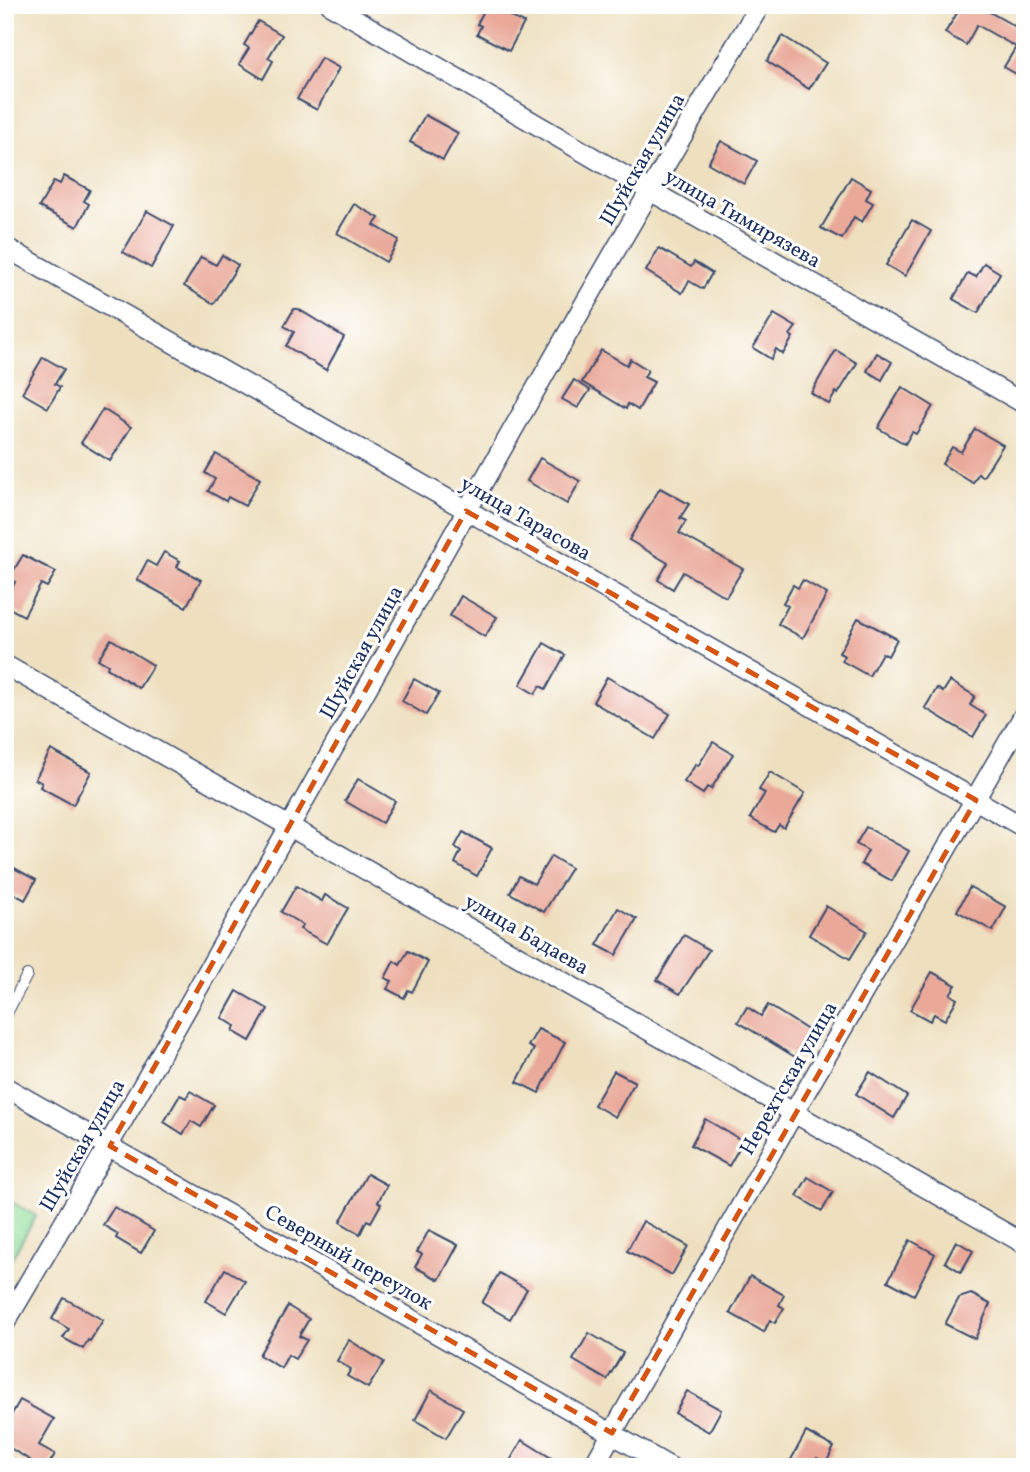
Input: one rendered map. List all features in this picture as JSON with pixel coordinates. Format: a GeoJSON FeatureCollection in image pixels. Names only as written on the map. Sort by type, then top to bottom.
{"type":"FeatureCollection","features":[{"type":"Feature","properties":{"kind":"street","name":"улица Тимирязева"},"geometry":{"type":"LineString","coordinates":[[331,5],[1025,404]]}},
{"type":"Feature","properties":{"kind":"street","name":"Шуйская улица"},"geometry":{"type":"LineString","coordinates":[[5,1323],[110,1146],[649,190],[760,5]]}},
{"type":"Feature","properties":{"kind":"street","name":"улица Тарасова"},"geometry":{"type":"LineString","coordinates":[[5,247],[1025,828]]}},
{"type":"Feature","properties":{"kind":"street","name":"улица Бадаева"},"geometry":{"type":"LineString","coordinates":[[5,665],[1025,1244]]}},
{"type":"Feature","properties":{"kind":"street","name":"Нерехтская улица"},"geometry":{"type":"LineString","coordinates":[[593,1467],[1025,713]]}},
{"type":"Feature","properties":{"kind":"street","name":"Северный переулок"},"geometry":{"type":"LineString","coordinates":[[5,1087],[670,1467]]}},
{"type":"Feature","properties":{"kind":"lane"},"geometry":{"type":"LineString","coordinates":[[5,1017],[27,975]]}},
{"type":"Feature","properties":{"kind":"highlighted area"},"geometry":{"type":"Polygon","coordinates":[[[466,511],[976,800],[612,1433],[110,1146],[466,511]]]}},
{"type":"Feature","properties":{"kind":"green space"},"geometry":{"type":"Polygon","coordinates":[[[5,1198],[36,1216],[5,1270],[5,1198]]]}},
{"type":"Feature","properties":{"kind":"building"},"geometry":{"type":"Polygon","coordinates":[[[487,5],[524,23],[509,51],[477,34],[481,26],[477,24],[487,5]]]}},
{"type":"Feature","properties":{"kind":"building"},"geometry":{"type":"Polygon","coordinates":[[[962,5],[977,5],[1025,32],[1025,79],[1004,67],[1016,47],[977,25],[966,45],[945,33],[962,5]]]}},
{"type":"Feature","properties":{"kind":"building"},"geometry":{"type":"Polygon","coordinates":[[[258,21],[282,35],[268,58],[273,61],[263,79],[239,64],[249,48],[244,45],[258,21]]]}},
{"type":"Feature","properties":{"kind":"building"},"geometry":{"type":"Polygon","coordinates":[[[783,36],[826,63],[809,89],[767,61],[783,36]]]}},
{"type":"Feature","properties":{"kind":"building"},"geometry":{"type":"Polygon","coordinates":[[[321,58],[339,68],[317,110],[297,99],[321,58]]]}},
{"type":"Feature","properties":{"kind":"building"},"geometry":{"type":"Polygon","coordinates":[[[425,115],[458,133],[443,160],[410,142],[425,115]]]}},
{"type":"Feature","properties":{"kind":"building"},"geometry":{"type":"Polygon","coordinates":[[[721,141],[757,161],[744,184],[708,163],[721,141]]]}},
{"type":"Feature","properties":{"kind":"building"},"geometry":{"type":"Polygon","coordinates":[[[64,176],[90,190],[84,201],[89,204],[77,227],[39,207],[54,181],[60,184],[64,176]]]}},
{"type":"Feature","properties":{"kind":"building"},"geometry":{"type":"Polygon","coordinates":[[[851,177],[871,189],[866,199],[873,203],[862,222],[854,217],[842,239],[821,228],[851,177]]]}},
{"type":"Feature","properties":{"kind":"building"},"geometry":{"type":"Polygon","coordinates":[[[354,204],[379,218],[374,225],[399,240],[386,262],[337,233],[354,204]]]}},
{"type":"Feature","properties":{"kind":"building"},"geometry":{"type":"Polygon","coordinates":[[[147,211],[174,226],[151,268],[123,252],[147,211]]]}},
{"type":"Feature","properties":{"kind":"building"},"geometry":{"type":"Polygon","coordinates":[[[912,220],[931,231],[905,276],[886,265],[912,220]]]}},
{"type":"Feature","properties":{"kind":"building"},"geometry":{"type":"Polygon","coordinates":[[[659,248],[691,267],[694,262],[712,273],[703,289],[689,281],[682,293],[646,271],[659,248]]]}},
{"type":"Feature","properties":{"kind":"building"},"geometry":{"type":"Polygon","coordinates":[[[222,255],[238,265],[214,304],[184,286],[201,257],[216,265],[222,255]]]}},
{"type":"Feature","properties":{"kind":"building"},"geometry":{"type":"Polygon","coordinates":[[[984,263],[1000,273],[978,313],[953,299],[968,273],[976,277],[984,263]]]}},
{"type":"Feature","properties":{"kind":"building"},"geometry":{"type":"Polygon","coordinates":[[[294,309],[344,337],[326,370],[286,346],[294,332],[284,326],[294,309]]]}},
{"type":"Feature","properties":{"kind":"building"},"geometry":{"type":"Polygon","coordinates":[[[774,314],[796,327],[783,354],[776,349],[771,359],[753,348],[774,314]]]}},
{"type":"Feature","properties":{"kind":"building"},"geometry":{"type":"Polygon","coordinates":[[[601,350],[627,365],[630,359],[648,370],[644,377],[654,382],[638,410],[628,404],[626,409],[582,382],[601,350]]]}},
{"type":"Feature","properties":{"kind":"building"},"geometry":{"type":"Polygon","coordinates":[[[836,350],[857,363],[829,404],[811,393],[836,350]]]}},
{"type":"Feature","properties":{"kind":"building"},"geometry":{"type":"Polygon","coordinates":[[[877,353],[892,362],[882,380],[867,371],[877,353]]]}},
{"type":"Feature","properties":{"kind":"building"},"geometry":{"type":"Polygon","coordinates":[[[43,357],[64,369],[55,384],[60,387],[48,408],[22,393],[43,357]]]}},
{"type":"Feature","properties":{"kind":"building"},"geometry":{"type":"Polygon","coordinates":[[[574,380],[590,390],[578,408],[562,399],[574,380]]]}},
{"type":"Feature","properties":{"kind":"building"},"geometry":{"type":"Polygon","coordinates":[[[902,387],[933,406],[916,434],[912,432],[905,444],[878,428],[902,387]]]}},
{"type":"Feature","properties":{"kind":"building"},"geometry":{"type":"Polygon","coordinates":[[[103,409],[131,427],[110,461],[81,443],[103,409]]]}},
{"type":"Feature","properties":{"kind":"building"},"geometry":{"type":"Polygon","coordinates":[[[975,429],[1003,445],[983,477],[978,474],[973,483],[942,464],[952,447],[961,452],[975,429]]]}},
{"type":"Feature","properties":{"kind":"building"},"geometry":{"type":"Polygon","coordinates":[[[216,454],[260,479],[245,506],[228,497],[226,501],[208,491],[215,479],[205,473],[216,454]]]}},
{"type":"Feature","properties":{"kind":"building"},"geometry":{"type":"Polygon","coordinates":[[[540,458],[580,481],[567,504],[527,481],[540,458]]]}},
{"type":"Feature","properties":{"kind":"building"},"geometry":{"type":"Polygon","coordinates":[[[660,488],[689,504],[680,518],[686,521],[679,533],[743,569],[726,597],[683,572],[673,589],[658,580],[668,563],[629,540],[660,488]]]}},
{"type":"Feature","properties":{"kind":"building"},"geometry":{"type":"Polygon","coordinates":[[[164,552],[180,561],[177,567],[201,580],[186,607],[137,580],[147,561],[156,566],[164,552]]]}},
{"type":"Feature","properties":{"kind":"building"},"geometry":{"type":"Polygon","coordinates":[[[23,555],[56,572],[47,587],[41,584],[24,616],[5,606],[15,582],[9,578],[23,555]]]}},
{"type":"Feature","properties":{"kind":"building"},"geometry":{"type":"Polygon","coordinates":[[[803,580],[827,594],[803,638],[778,624],[788,606],[783,603],[793,585],[798,588],[803,580]]]}},
{"type":"Feature","properties":{"kind":"building"},"geometry":{"type":"Polygon","coordinates":[[[461,596],[497,617],[485,637],[450,616],[461,596]]]}},
{"type":"Feature","properties":{"kind":"building"},"geometry":{"type":"Polygon","coordinates":[[[858,618],[897,639],[888,656],[882,653],[869,676],[842,661],[845,656],[839,653],[858,618]]]}},
{"type":"Feature","properties":{"kind":"building"},"geometry":{"type":"Polygon","coordinates":[[[111,639],[153,665],[139,688],[107,668],[108,665],[98,659],[111,639]]]}},
{"type":"Feature","properties":{"kind":"building"},"geometry":{"type":"Polygon","coordinates":[[[544,643],[565,655],[546,689],[540,686],[535,694],[520,685],[544,643]]]}},
{"type":"Feature","properties":{"kind":"building"},"geometry":{"type":"Polygon","coordinates":[[[607,677],[670,714],[655,739],[593,702],[607,677]]]}},
{"type":"Feature","properties":{"kind":"building"},"geometry":{"type":"Polygon","coordinates":[[[414,679],[439,693],[426,715],[402,701],[414,679]]]}},
{"type":"Feature","properties":{"kind":"building"},"geometry":{"type":"Polygon","coordinates":[[[950,681],[975,696],[970,705],[986,715],[973,737],[925,708],[937,688],[943,692],[950,681]]]}},
{"type":"Feature","properties":{"kind":"building"},"geometry":{"type":"Polygon","coordinates":[[[713,742],[733,754],[711,789],[707,787],[703,794],[684,782],[713,742]]]}},
{"type":"Feature","properties":{"kind":"building"},"geometry":{"type":"Polygon","coordinates":[[[51,750],[91,772],[73,805],[40,787],[42,783],[35,779],[51,750]]]}},
{"type":"Feature","properties":{"kind":"building"},"geometry":{"type":"Polygon","coordinates":[[[770,772],[805,793],[784,828],[779,825],[774,832],[750,818],[765,793],[759,790],[770,772]]]}},
{"type":"Feature","properties":{"kind":"building"},"geometry":{"type":"Polygon","coordinates":[[[358,779],[395,801],[382,823],[345,801],[358,779]]]}},
{"type":"Feature","properties":{"kind":"building"},"geometry":{"type":"Polygon","coordinates":[[[866,827],[909,851],[892,881],[861,864],[868,851],[856,844],[866,827]]]}},
{"type":"Feature","properties":{"kind":"building"},"geometry":{"type":"Polygon","coordinates":[[[463,832],[492,848],[477,876],[455,863],[461,851],[455,847],[463,832]]]}},
{"type":"Feature","properties":{"kind":"building"},"geometry":{"type":"Polygon","coordinates":[[[551,856],[571,868],[544,912],[510,893],[519,876],[534,884],[551,856]]]}},
{"type":"Feature","properties":{"kind":"building"},"geometry":{"type":"Polygon","coordinates":[[[5,863],[36,880],[25,900],[5,889],[5,863]]]}},
{"type":"Feature","properties":{"kind":"building"},"geometry":{"type":"Polygon","coordinates":[[[296,886],[322,901],[325,895],[348,908],[327,944],[300,929],[303,925],[281,912],[296,886]]]}},
{"type":"Feature","properties":{"kind":"building"},"geometry":{"type":"Polygon","coordinates":[[[970,887],[1006,907],[993,931],[957,911],[970,887]]]}},
{"type":"Feature","properties":{"kind":"building"},"geometry":{"type":"Polygon","coordinates":[[[826,906],[867,931],[850,959],[809,935],[826,906]]]}},
{"type":"Feature","properties":{"kind":"building"},"geometry":{"type":"Polygon","coordinates":[[[618,908],[637,919],[616,955],[597,945],[618,908]]]}},
{"type":"Feature","properties":{"kind":"building"},"geometry":{"type":"Polygon","coordinates":[[[684,935],[709,950],[680,994],[657,980],[684,935]]]}},
{"type":"Feature","properties":{"kind":"building"},"geometry":{"type":"Polygon","coordinates":[[[408,951],[428,962],[412,992],[408,990],[404,998],[387,989],[392,981],[385,978],[394,961],[400,965],[408,951]]]}},
{"type":"Feature","properties":{"kind":"building"},"geometry":{"type":"Polygon","coordinates":[[[932,972],[956,985],[950,994],[957,999],[945,1020],[934,1014],[930,1021],[910,1010],[932,972]]]}},
{"type":"Feature","properties":{"kind":"building"},"geometry":{"type":"Polygon","coordinates":[[[237,991],[268,1009],[250,1041],[233,1031],[235,1026],[222,1018],[237,991]]]}},
{"type":"Feature","properties":{"kind":"building"},"geometry":{"type":"Polygon","coordinates":[[[768,1005],[811,1032],[795,1057],[738,1022],[747,1007],[761,1016],[768,1005]]]}},
{"type":"Feature","properties":{"kind":"building"},"geometry":{"type":"Polygon","coordinates":[[[538,1029],[565,1042],[539,1093],[517,1082],[534,1049],[528,1046],[538,1029]]]}},
{"type":"Feature","properties":{"kind":"building"},"geometry":{"type":"Polygon","coordinates":[[[614,1071],[635,1082],[615,1117],[594,1105],[614,1071]]]}},
{"type":"Feature","properties":{"kind":"building"},"geometry":{"type":"Polygon","coordinates":[[[870,1072],[907,1096],[894,1118],[856,1094],[870,1072]]]}},
{"type":"Feature","properties":{"kind":"building"},"geometry":{"type":"Polygon","coordinates":[[[190,1091],[214,1105],[201,1127],[191,1121],[183,1134],[164,1122],[180,1095],[186,1098],[190,1091]]]}},
{"type":"Feature","properties":{"kind":"building"},"geometry":{"type":"Polygon","coordinates":[[[705,1119],[743,1141],[729,1166],[691,1145],[705,1119]]]}},
{"type":"Feature","properties":{"kind":"building"},"geometry":{"type":"Polygon","coordinates":[[[367,1174],[387,1185],[378,1202],[381,1204],[371,1222],[367,1220],[360,1234],[340,1222],[367,1174]]]}},
{"type":"Feature","properties":{"kind":"building"},"geometry":{"type":"Polygon","coordinates":[[[808,1177],[833,1192],[822,1211],[797,1196],[808,1177]]]}},
{"type":"Feature","properties":{"kind":"building"},"geometry":{"type":"Polygon","coordinates":[[[114,1207],[154,1231],[141,1253],[116,1238],[118,1234],[103,1225],[114,1207]]]}},
{"type":"Feature","properties":{"kind":"building"},"geometry":{"type":"Polygon","coordinates":[[[643,1221],[688,1246],[672,1275],[627,1251],[643,1221]]]}},
{"type":"Feature","properties":{"kind":"building"},"geometry":{"type":"Polygon","coordinates":[[[429,1230],[458,1245],[439,1280],[415,1267],[422,1254],[417,1252],[429,1230]]]}},
{"type":"Feature","properties":{"kind":"building"},"geometry":{"type":"Polygon","coordinates":[[[910,1240],[935,1254],[914,1295],[888,1281],[910,1240]]]}},
{"type":"Feature","properties":{"kind":"building"},"geometry":{"type":"Polygon","coordinates":[[[956,1241],[973,1251],[961,1272],[945,1262],[956,1241]]]}},
{"type":"Feature","properties":{"kind":"building"},"geometry":{"type":"Polygon","coordinates":[[[225,1269],[245,1281],[226,1313],[206,1301],[225,1269]]]}},
{"type":"Feature","properties":{"kind":"building"},"geometry":{"type":"Polygon","coordinates":[[[499,1273],[527,1289],[510,1319],[482,1303],[499,1273]]]}},
{"type":"Feature","properties":{"kind":"building"},"geometry":{"type":"Polygon","coordinates":[[[750,1276],[784,1295],[779,1305],[784,1308],[775,1323],[770,1320],[764,1332],[730,1313],[750,1276]]]}},
{"type":"Feature","properties":{"kind":"building"},"geometry":{"type":"Polygon","coordinates":[[[971,1294],[990,1304],[975,1339],[945,1324],[959,1298],[971,1294]]]}},
{"type":"Feature","properties":{"kind":"building"},"geometry":{"type":"Polygon","coordinates":[[[64,1298],[103,1320],[83,1349],[63,1338],[69,1329],[52,1319],[64,1298]]]}},
{"type":"Feature","properties":{"kind":"building"},"geometry":{"type":"Polygon","coordinates":[[[288,1306],[309,1319],[299,1336],[307,1340],[295,1359],[288,1355],[281,1368],[259,1355],[288,1306]]]}},
{"type":"Feature","properties":{"kind":"building"},"geometry":{"type":"Polygon","coordinates":[[[589,1333],[623,1353],[607,1380],[573,1360],[589,1333]]]}},
{"type":"Feature","properties":{"kind":"building"},"geometry":{"type":"Polygon","coordinates":[[[349,1340],[384,1362],[368,1388],[347,1376],[351,1369],[337,1361],[349,1340]]]}},
{"type":"Feature","properties":{"kind":"building"},"geometry":{"type":"Polygon","coordinates":[[[431,1390],[463,1409],[446,1438],[415,1420],[431,1390]]]}},
{"type":"Feature","properties":{"kind":"building"},"geometry":{"type":"Polygon","coordinates":[[[687,1391],[721,1410],[709,1432],[675,1413],[687,1391]]]}},
{"type":"Feature","properties":{"kind":"building"},"geometry":{"type":"Polygon","coordinates":[[[20,1400],[54,1419],[39,1445],[55,1454],[47,1467],[26,1467],[30,1460],[5,1445],[5,1410],[12,1414],[20,1400]]]}},
{"type":"Feature","properties":{"kind":"building"},"geometry":{"type":"Polygon","coordinates":[[[806,1432],[834,1447],[826,1463],[817,1458],[813,1467],[787,1467],[806,1432]]]}},
{"type":"Feature","properties":{"kind":"building"},"geometry":{"type":"Polygon","coordinates":[[[522,1440],[566,1467],[520,1467],[510,1461],[522,1440]]]}}]}
